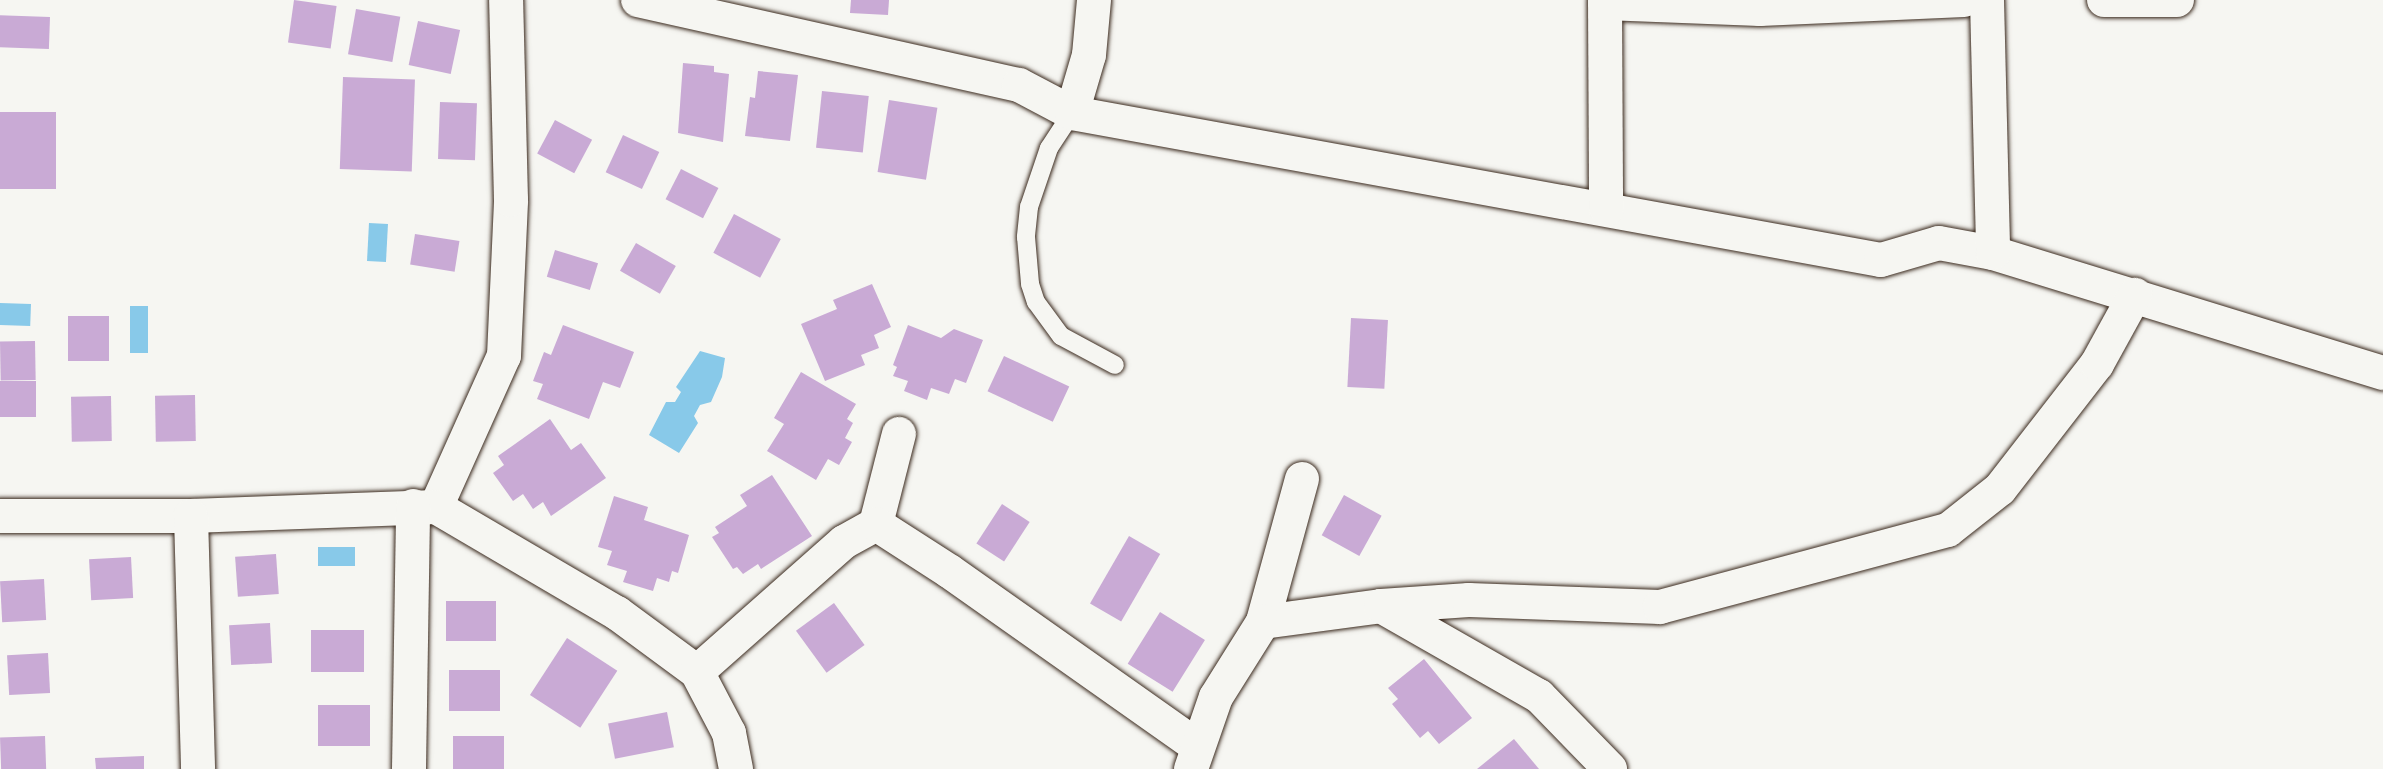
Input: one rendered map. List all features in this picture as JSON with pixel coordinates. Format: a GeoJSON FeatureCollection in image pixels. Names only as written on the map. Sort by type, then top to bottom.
{"type":"FeatureCollection","features":[{"type":"Feature","properties":{"kind":"street"},"geometry":{"type":"LineString","coordinates":[[409,769],[424,507],[504,356],[511,200],[506,0]]}},
{"type":"Feature","properties":{"kind":"street"},"geometry":{"type":"LineString","coordinates":[[638,0],[1019,85],[1072,113],[1881,260],[1939,243],[1993,253],[2383,373]]}},
{"type":"Feature","properties":{"kind":"street"},"geometry":{"type":"LineString","coordinates":[[1072,113],[1089,55],[1094,0]]}},
{"type":"Feature","properties":{"kind":"street"},"geometry":{"type":"LineString","coordinates":[[1606,209],[1605,2],[1789,9],[1964,0]]}},
{"type":"Feature","properties":{"kind":"street"},"geometry":{"type":"LineString","coordinates":[[1987,0],[1993,253]]}},
{"type":"Feature","properties":{"kind":"street"},"geometry":{"type":"LineString","coordinates":[[2104,0],[2177,0]]}},
{"type":"Feature","properties":{"kind":"street"},"geometry":{"type":"LineString","coordinates":[[1263,622],[1381,606],[1469,600],[1660,607],[1948,530],[2000,489],[2097,364],[2135,295]]}},
{"type":"Feature","properties":{"kind":"street"},"geometry":{"type":"LineString","coordinates":[[697,672],[844,542],[876,524],[899,434]]}},
{"type":"Feature","properties":{"kind":"street"},"geometry":{"type":"LineString","coordinates":[[876,524],[949,571],[1194,757],[1216,697],[1263,622],[1302,479]]}},
{"type":"Feature","properties":{"kind":"street"},"geometry":{"type":"LineString","coordinates":[[0,516],[191,516],[424,507],[617,613],[697,672],[729,733],[736,769]]}},
{"type":"Feature","properties":{"kind":"street"},"geometry":{"type":"LineString","coordinates":[[191,516],[198,769]]}},
{"type":"Feature","properties":{"kind":"street"},"geometry":{"type":"LineString","coordinates":[[1381,606],[1539,696],[1610,769]]}},
{"type":"Feature","properties":{"kind":"lane"},"geometry":{"type":"LineString","coordinates":[[1072,113],[1049,148],[1029,207],[1026,237],[1030,284],[1036,302],[1061,336],[1115,365]]}},
{"type":"Feature","properties":{"kind":"water"},"geometry":{"type":"Polygon","coordinates":[[[369,223],[388,224],[386,262],[367,261],[369,223]]]}},
{"type":"Feature","properties":{"kind":"water"},"geometry":{"type":"Polygon","coordinates":[[[0,303],[31,304],[30,326],[0,325],[0,303]]]}},
{"type":"Feature","properties":{"kind":"water"},"geometry":{"type":"Polygon","coordinates":[[[130,306],[148,306],[148,353],[130,353],[130,306]]]}},
{"type":"Feature","properties":{"kind":"water"},"geometry":{"type":"Polygon","coordinates":[[[700,351],[725,358],[722,377],[711,402],[700,405],[694,416],[698,423],[679,453],[649,435],[666,402],[675,402],[681,392],[676,387],[700,351]]]}},
{"type":"Feature","properties":{"kind":"water"},"geometry":{"type":"Polygon","coordinates":[[[318,547],[355,547],[355,566],[318,566],[318,547]]]}},
{"type":"Feature","properties":{"kind":"building"},"geometry":{"type":"Polygon","coordinates":[[[294,0],[337,6],[331,49],[288,43],[294,0]]]}},
{"type":"Feature","properties":{"kind":"building"},"geometry":{"type":"Polygon","coordinates":[[[851,0],[889,0],[888,15],[850,13],[851,0]]]}},
{"type":"Feature","properties":{"kind":"building"},"geometry":{"type":"Polygon","coordinates":[[[356,9],[400,17],[392,62],[348,54],[356,9]]]}},
{"type":"Feature","properties":{"kind":"building"},"geometry":{"type":"Polygon","coordinates":[[[0,15],[50,17],[49,49],[0,47],[0,15]]]}},
{"type":"Feature","properties":{"kind":"building"},"geometry":{"type":"Polygon","coordinates":[[[418,21],[460,30],[451,74],[409,65],[418,21]]]}},
{"type":"Feature","properties":{"kind":"building"},"geometry":{"type":"Polygon","coordinates":[[[683,63],[714,66],[714,72],[729,74],[723,142],[678,133],[683,63]]]}},
{"type":"Feature","properties":{"kind":"building"},"geometry":{"type":"Polygon","coordinates":[[[758,71],[798,75],[790,141],[745,136],[750,97],[755,98],[758,71]]]}},
{"type":"Feature","properties":{"kind":"building"},"geometry":{"type":"Polygon","coordinates":[[[343,77],[415,80],[412,171],[340,169],[343,77]]]}},
{"type":"Feature","properties":{"kind":"building"},"geometry":{"type":"Polygon","coordinates":[[[822,91],[869,96],[863,153],[816,148],[822,91]]]}},
{"type":"Feature","properties":{"kind":"building"},"geometry":{"type":"Polygon","coordinates":[[[889,100],[937,108],[926,180],[878,172],[889,100]]]}},
{"type":"Feature","properties":{"kind":"building"},"geometry":{"type":"Polygon","coordinates":[[[440,102],[477,103],[475,160],[438,159],[440,102]]]}},
{"type":"Feature","properties":{"kind":"building"},"geometry":{"type":"Polygon","coordinates":[[[0,112],[56,112],[56,189],[0,189],[0,112]]]}},
{"type":"Feature","properties":{"kind":"building"},"geometry":{"type":"Polygon","coordinates":[[[555,120],[592,140],[574,173],[537,154],[555,120]]]}},
{"type":"Feature","properties":{"kind":"building"},"geometry":{"type":"Polygon","coordinates":[[[623,135],[659,152],[642,189],[606,172],[623,135]]]}},
{"type":"Feature","properties":{"kind":"building"},"geometry":{"type":"Polygon","coordinates":[[[681,169],[718,188],[703,218],[666,199],[681,169]]]}},
{"type":"Feature","properties":{"kind":"building"},"geometry":{"type":"Polygon","coordinates":[[[734,214],[781,239],[760,278],[713,253],[734,214]]]}},
{"type":"Feature","properties":{"kind":"building"},"geometry":{"type":"Polygon","coordinates":[[[415,234],[459,241],[455,272],[410,265],[415,234]]]}},
{"type":"Feature","properties":{"kind":"building"},"geometry":{"type":"Polygon","coordinates":[[[636,243],[676,266],[660,294],[620,271],[636,243]]]}},
{"type":"Feature","properties":{"kind":"building"},"geometry":{"type":"Polygon","coordinates":[[[555,250],[598,263],[590,290],[547,277],[555,250]]]}},
{"type":"Feature","properties":{"kind":"building"},"geometry":{"type":"Polygon","coordinates":[[[872,284],[891,327],[874,335],[879,348],[861,355],[865,365],[825,381],[801,324],[837,309],[833,300],[872,284]]]}},
{"type":"Feature","properties":{"kind":"building"},"geometry":{"type":"Polygon","coordinates":[[[68,316],[109,316],[109,361],[68,361],[68,316]]]}},
{"type":"Feature","properties":{"kind":"building"},"geometry":{"type":"Polygon","coordinates":[[[1351,318],[1388,320],[1384,389],[1347,387],[1351,318]]]}},
{"type":"Feature","properties":{"kind":"building"},"geometry":{"type":"Polygon","coordinates":[[[563,325],[634,352],[620,388],[603,382],[589,419],[537,399],[543,384],[533,381],[544,352],[551,355],[563,325]]]}},
{"type":"Feature","properties":{"kind":"building"},"geometry":{"type":"Polygon","coordinates":[[[908,325],[941,338],[954,329],[983,340],[966,383],[955,379],[949,394],[931,388],[927,400],[904,391],[908,381],[893,376],[897,367],[893,365],[908,325]]]}},
{"type":"Feature","properties":{"kind":"building"},"geometry":{"type":"Polygon","coordinates":[[[35,341],[36,380],[1,381],[0,342],[35,341]]]}},
{"type":"Feature","properties":{"kind":"building"},"geometry":{"type":"Polygon","coordinates":[[[1004,356],[1069,386],[1053,422],[988,391],[1004,356]]]}},
{"type":"Feature","properties":{"kind":"building"},"geometry":{"type":"Polygon","coordinates":[[[801,372],[856,404],[847,419],[853,423],[845,438],[852,442],[839,465],[828,459],[816,480],[767,451],[784,424],[774,418],[801,372]]]}},
{"type":"Feature","properties":{"kind":"building"},"geometry":{"type":"Polygon","coordinates":[[[0,381],[36,381],[36,417],[0,417],[0,381]]]}},
{"type":"Feature","properties":{"kind":"building"},"geometry":{"type":"Polygon","coordinates":[[[195,395],[196,441],[156,442],[155,396],[195,395]]]}},
{"type":"Feature","properties":{"kind":"building"},"geometry":{"type":"Polygon","coordinates":[[[111,396],[112,441],[72,442],[71,397],[111,396]]]}},
{"type":"Feature","properties":{"kind":"building"},"geometry":{"type":"Polygon","coordinates":[[[550,419],[571,450],[581,443],[606,478],[551,516],[543,502],[533,509],[523,494],[513,501],[493,473],[504,465],[498,456],[550,419]]]}},
{"type":"Feature","properties":{"kind":"building"},"geometry":{"type":"Polygon","coordinates":[[[772,475],[812,536],[761,569],[758,564],[743,574],[737,567],[733,569],[712,537],[719,533],[715,527],[747,506],[740,495],[772,475]]]}},
{"type":"Feature","properties":{"kind":"building"},"geometry":{"type":"Polygon","coordinates":[[[1344,495],[1382,516],[1359,556],[1322,535],[1344,495]]]}},
{"type":"Feature","properties":{"kind":"building"},"geometry":{"type":"Polygon","coordinates":[[[614,496],[648,507],[644,520],[689,535],[678,573],[672,571],[669,582],[657,578],[653,591],[623,582],[627,571],[607,565],[612,551],[598,547],[614,496]]]}},
{"type":"Feature","properties":{"kind":"building"},"geometry":{"type":"Polygon","coordinates":[[[1002,504],[1030,522],[1004,561],[976,543],[1002,504]]]}},
{"type":"Feature","properties":{"kind":"building"},"geometry":{"type":"Polygon","coordinates":[[[1129,536],[1160,554],[1121,622],[1090,604],[1129,536]]]}},
{"type":"Feature","properties":{"kind":"building"},"geometry":{"type":"Polygon","coordinates":[[[276,554],[279,594],[238,597],[235,557],[276,554]]]}},
{"type":"Feature","properties":{"kind":"building"},"geometry":{"type":"Polygon","coordinates":[[[131,557],[133,598],[91,600],[89,559],[131,557]]]}},
{"type":"Feature","properties":{"kind":"building"},"geometry":{"type":"Polygon","coordinates":[[[44,579],[46,620],[2,622],[0,581],[44,579]]]}},
{"type":"Feature","properties":{"kind":"building"},"geometry":{"type":"Polygon","coordinates":[[[446,601],[496,601],[496,641],[446,641],[446,601]]]}},
{"type":"Feature","properties":{"kind":"building"},"geometry":{"type":"Polygon","coordinates":[[[834,603],[865,645],[827,673],[796,631],[834,603]]]}},
{"type":"Feature","properties":{"kind":"building"},"geometry":{"type":"Polygon","coordinates":[[[1160,612],[1205,640],[1173,692],[1128,664],[1160,612]]]}},
{"type":"Feature","properties":{"kind":"building"},"geometry":{"type":"Polygon","coordinates":[[[270,623],[272,663],[231,665],[229,625],[270,623]]]}},
{"type":"Feature","properties":{"kind":"building"},"geometry":{"type":"Polygon","coordinates":[[[311,630],[364,630],[364,672],[311,672],[311,630]]]}},
{"type":"Feature","properties":{"kind":"building"},"geometry":{"type":"Polygon","coordinates":[[[567,638],[617,671],[580,728],[530,695],[567,638]]]}},
{"type":"Feature","properties":{"kind":"building"},"geometry":{"type":"Polygon","coordinates":[[[48,653],[50,693],[9,695],[7,655],[48,653]]]}},
{"type":"Feature","properties":{"kind":"building"},"geometry":{"type":"Polygon","coordinates":[[[1424,659],[1472,718],[1439,744],[1428,731],[1420,738],[1392,704],[1398,699],[1388,688],[1424,659]]]}},
{"type":"Feature","properties":{"kind":"building"},"geometry":{"type":"Polygon","coordinates":[[[449,670],[500,670],[500,711],[449,711],[449,670]]]}},
{"type":"Feature","properties":{"kind":"building"},"geometry":{"type":"Polygon","coordinates":[[[318,705],[370,705],[370,746],[318,746],[318,705]]]}},
{"type":"Feature","properties":{"kind":"building"},"geometry":{"type":"Polygon","coordinates":[[[667,712],[674,747],[615,759],[608,723],[667,712]]]}},
{"type":"Feature","properties":{"kind":"building"},"geometry":{"type":"Polygon","coordinates":[[[45,736],[46,769],[1,769],[0,738],[45,736]]]}},
{"type":"Feature","properties":{"kind":"building"},"geometry":{"type":"Polygon","coordinates":[[[453,736],[504,736],[504,769],[453,769],[453,736]]]}},
{"type":"Feature","properties":{"kind":"building"},"geometry":{"type":"Polygon","coordinates":[[[1514,739],[1539,769],[1477,769],[1514,739]]]}},
{"type":"Feature","properties":{"kind":"building"},"geometry":{"type":"Polygon","coordinates":[[[144,756],[144,769],[96,769],[95,758],[144,756]]]}}]}
